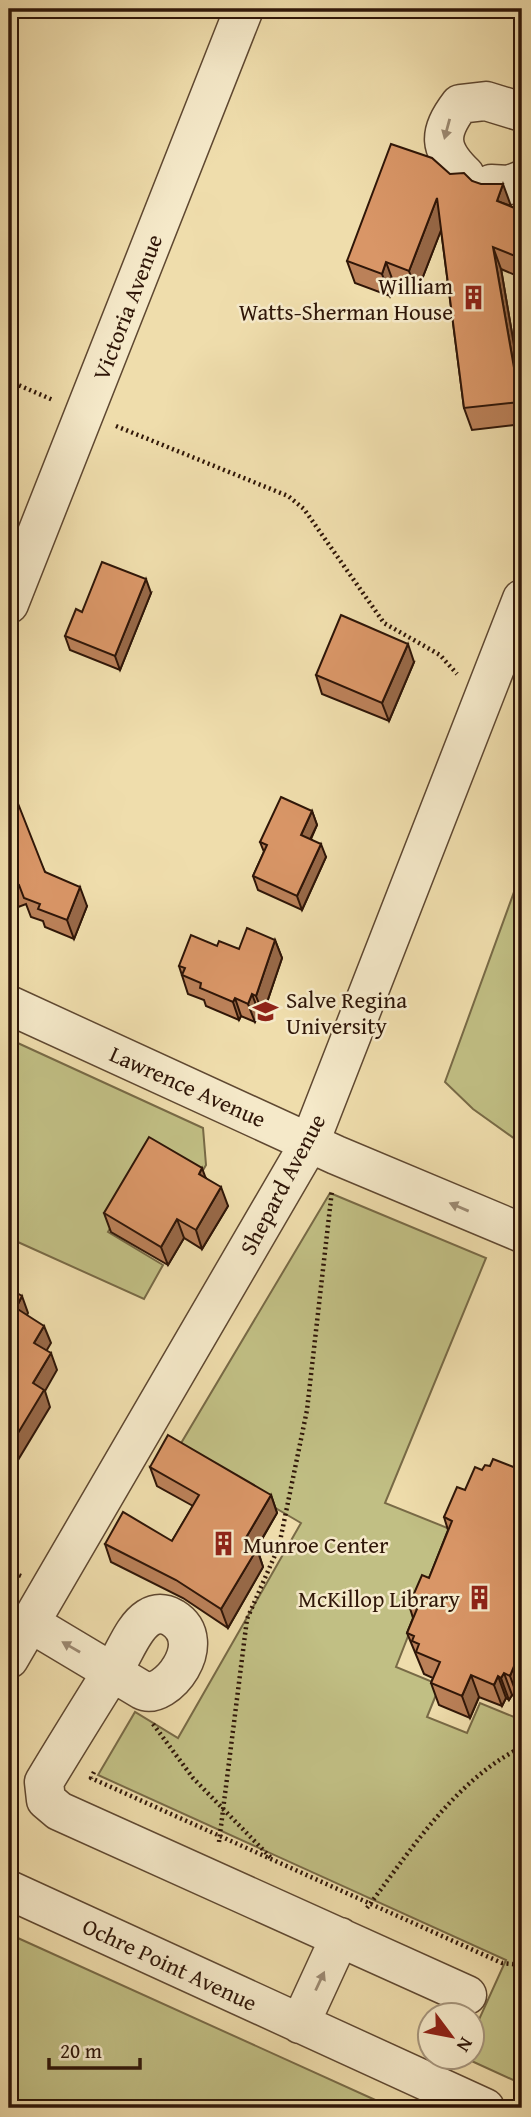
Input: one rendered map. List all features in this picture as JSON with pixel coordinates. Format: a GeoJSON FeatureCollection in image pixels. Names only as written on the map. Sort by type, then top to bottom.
{"type":"FeatureCollection","features":[{"type":"Feature","properties":{"kind":"street","name":"Victoria Avenue"},"geometry":{"type":"LineString","coordinates":[[9,604],[244,9]]}},
{"type":"Feature","properties":{"kind":"street"},"geometry":{"type":"LineString","coordinates":[[493,180],[450,161],[444,145],[446,124],[460,104],[486,101],[522,112]]}},
{"type":"Feature","properties":{"kind":"street","name":"Shepard Avenue"},"geometry":{"type":"LineString","coordinates":[[9,1659],[323,1148],[522,599]]}},
{"type":"Feature","properties":{"kind":"street","name":"Lawrence Avenue"},"geometry":{"type":"LineString","coordinates":[[9,1004],[323,1148],[522,1233]]}},
{"type":"Feature","properties":{"kind":"street"},"geometry":{"type":"LineString","coordinates":[[30,1623],[127,1681],[44,1783],[46,1800],[60,1811],[467,1994]]}},
{"type":"Feature","properties":{"kind":"street","name":"Ochre Point Avenue"},"geometry":{"type":"LineString","coordinates":[[9,1890],[485,2108]]}},
{"type":"Feature","properties":{"kind":"street"},"geometry":{"type":"LineString","coordinates":[[300,2024],[340,1937]]}},
{"type":"Feature","properties":{"kind":"path"},"geometry":{"type":"LineString","coordinates":[[9,381],[288,496],[304,509],[384,623],[440,655],[460,677]]}},
{"type":"Feature","properties":{"kind":"path"},"geometry":{"type":"LineString","coordinates":[[219,1839],[247,1619],[279,1545],[307,1410],[323,1148]]}},
{"type":"Feature","properties":{"kind":"path"},"geometry":{"type":"LineString","coordinates":[[127,1681],[136,1701],[173,1753],[275,1862]]}},
{"type":"Feature","properties":{"kind":"path"},"geometry":{"type":"LineString","coordinates":[[368,1906],[409,1850],[461,1793],[494,1761],[522,1747]]}},
{"type":"Feature","properties":{"kind":"path"},"geometry":{"type":"LineString","coordinates":[[97,1767],[90,1777],[219,1839],[502,1963],[522,1965]]}},
{"type":"Feature","properties":{"kind":"shaded area"},"geometry":{"type":"Polygon","coordinates":[[[522,870],[522,1144],[473,1109],[445,1082],[522,870]]]}},
{"type":"Feature","properties":{"kind":"shaded area"},"geometry":{"type":"Polygon","coordinates":[[[9,1039],[203,1128],[206,1165],[198,1179],[155,1153],[108,1232],[163,1265],[144,1299],[9,1238],[9,1039]]]}},
{"type":"Feature","properties":{"kind":"shaded area"},"geometry":{"type":"Polygon","coordinates":[[[330,1193],[486,1258],[385,1503],[450,1529],[396,1667],[440,1685],[427,1717],[467,1733],[480,1703],[514,1717],[522,1699],[522,2084],[486,2068],[486,2004],[506,1960],[98,1775],[135,1712],[178,1738],[301,1523],[177,1450],[330,1193]]]}},
{"type":"Feature","properties":{"kind":"shaded area"},"geometry":{"type":"Polygon","coordinates":[[[9,1934],[393,2108],[9,2108],[9,1934]]]}},
{"type":"Feature","properties":{"kind":"building","name":"William Watts-Sherman House"},"geometry":{"type":"Polygon","coordinates":[[[391,144],[432,158],[450,174],[464,173],[472,181],[481,184],[503,184],[497,201],[522,211],[522,238],[515,256],[493,247],[520,402],[464,408],[437,198],[409,271],[386,262],[382,274],[347,261],[391,144]]]}},
{"type":"Feature","properties":{"kind":"building"},"geometry":{"type":"Polygon","coordinates":[[[102,562],[146,579],[115,656],[65,636],[76,609],[82,612],[102,562]]]}},
{"type":"Feature","properties":{"kind":"building"},"geometry":{"type":"Polygon","coordinates":[[[341,615],[408,644],[382,703],[316,675],[341,615]]]}},
{"type":"Feature","properties":{"kind":"building"},"geometry":{"type":"Polygon","coordinates":[[[281,797],[312,811],[301,835],[321,844],[297,896],[253,876],[267,845],[260,842],[281,797]]]}},
{"type":"Feature","properties":{"kind":"building"},"geometry":{"type":"Polygon","coordinates":[[[17,801],[45,872],[80,887],[67,920],[38,909],[40,904],[24,898],[19,885],[9,889],[9,804],[17,801]]]}},
{"type":"Feature","properties":{"kind":"building"},"geometry":{"type":"Polygon","coordinates":[[[247,928],[275,940],[256,996],[252,994],[248,1004],[235,998],[233,1002],[200,988],[201,983],[182,975],[185,968],[179,966],[191,935],[217,946],[219,941],[239,949],[247,928]]]}},
{"type":"Feature","properties":{"kind":"building"},"geometry":{"type":"Polygon","coordinates":[[[149,1137],[202,1168],[199,1174],[221,1187],[196,1230],[177,1219],[161,1247],[104,1213],[149,1137]]]}},
{"type":"Feature","properties":{"kind":"building"},"geometry":{"type":"Polygon","coordinates":[[[9,1288],[22,1296],[16,1308],[44,1326],[34,1343],[51,1353],[33,1383],[44,1390],[9,1448],[9,1288]]]}},
{"type":"Feature","properties":{"kind":"building","name":"Munroe Center"},"geometry":{"type":"Polygon","coordinates":[[[168,1435],[271,1495],[244,1541],[257,1549],[221,1609],[176,1580],[105,1544],[123,1512],[172,1541],[199,1495],[150,1467],[168,1435]]]}},
{"type":"Feature","properties":{"kind":"building","name":"McKillop Library"},"geometry":{"type":"Polygon","coordinates":[[[493,1459],[516,1468],[519,1462],[522,1463],[522,1647],[510,1676],[504,1673],[501,1678],[498,1676],[494,1685],[471,1675],[462,1696],[431,1683],[440,1662],[416,1652],[419,1644],[412,1641],[414,1636],[407,1633],[417,1609],[409,1605],[422,1575],[429,1578],[452,1521],[444,1517],[457,1487],[465,1490],[475,1467],[482,1470],[485,1465],[490,1466],[493,1459]]]}},
{"type":"Feature","properties":{"kind":"place","name":"William Watts-Sherman House"},"geometry":{"type":"Point","coordinates":[473,298]}},
{"type":"Feature","properties":{"kind":"place","name":"Salve Regina University"},"geometry":{"type":"Point","coordinates":[266,1012]}},
{"type":"Feature","properties":{"kind":"place","name":"Munroe Center"},"geometry":{"type":"Point","coordinates":[223,1544]}},
{"type":"Feature","properties":{"kind":"place","name":"McKillop Library"},"geometry":{"type":"Point","coordinates":[480,1598]}}]}
